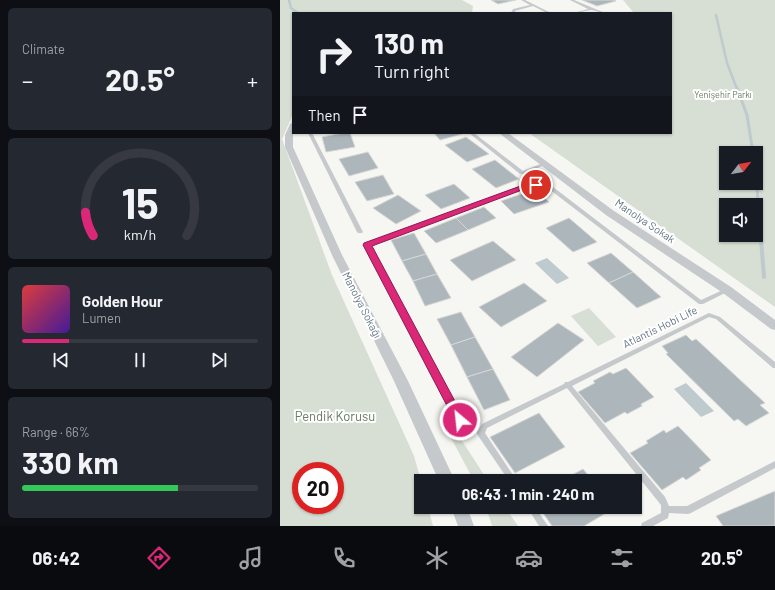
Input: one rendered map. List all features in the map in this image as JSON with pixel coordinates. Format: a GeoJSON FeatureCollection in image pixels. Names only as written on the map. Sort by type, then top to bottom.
{"type":"FeatureCollection","features":[{"type":"Feature","properties":{"kind":"street","name":"Manolya Sokağı"},"geometry":{"type":"LineString","coordinates":[[292,128],[289,135],[289,147],[337,255],[401,381],[444,474]]}},
{"type":"Feature","properties":{"kind":"street","name":"Manolya Sokak"},"geometry":{"type":"LineString","coordinates":[[504,134],[610,213],[727,290],[775,326]]}},
{"type":"Feature","properties":{"kind":"street"},"geometry":{"type":"LineString","coordinates":[[461,514],[466,526]]}},
{"type":"Feature","properties":{"kind":"lane"},"geometry":{"type":"LineString","coordinates":[[523,0],[547,12]]}},
{"type":"Feature","properties":{"kind":"lane"},"geometry":{"type":"LineString","coordinates":[[572,0],[600,12]]}},
{"type":"Feature","properties":{"kind":"lane"},"geometry":{"type":"LineString","coordinates":[[513,12],[514,10],[532,5]]}},
{"type":"Feature","properties":{"kind":"lane"},"geometry":{"type":"LineString","coordinates":[[580,12],[591,9]]}},
{"type":"Feature","properties":{"kind":"lane"},"geometry":{"type":"LineString","coordinates":[[311,134],[360,232]]}},
{"type":"Feature","properties":{"kind":"lane"},"geometry":{"type":"LineString","coordinates":[[472,134],[522,173],[545,164]]}},
{"type":"Feature","properties":{"kind":"lane"},"geometry":{"type":"LineString","coordinates":[[460,420],[367,245],[529,185],[536,185],[551,188],[701,303],[727,290]]}},
{"type":"Feature","properties":{"kind":"lane","name":"Atlantis Hobi Life"},"geometry":{"type":"LineString","coordinates":[[508,474],[481,434],[481,429],[484,426],[709,315],[718,318],[775,366]]}},
{"type":"Feature","properties":{"kind":"lane"},"geometry":{"type":"LineString","coordinates":[[567,384],[662,499],[666,509],[665,515],[645,526]]}},
{"type":"Feature","properties":{"kind":"lane"},"geometry":{"type":"LineString","coordinates":[[666,509],[688,510],[775,464]]}},
{"type":"Feature","properties":{"kind":"lane"},"geometry":{"type":"LineString","coordinates":[[536,514],[544,526]]}},
{"type":"Feature","properties":{"kind":"green space","name":"Pendik Korusu"},"geometry":{"type":"Polygon","coordinates":[[[280,0],[462,0],[473,6],[472,12],[292,12],[292,116],[282,139],[332,275],[414,456],[419,474],[414,474],[414,514],[430,514],[433,526],[280,526],[280,0]]]}},
{"type":"Feature","properties":{"kind":"green space","name":"Yenişehir Parkı"},"geometry":{"type":"Polygon","coordinates":[[[623,0],[775,0],[775,307],[530,134],[672,134],[672,12],[633,12],[623,0]]]}},
{"type":"Feature","properties":{"kind":"green space"},"geometry":{"type":"Polygon","coordinates":[[[589,308],[616,337],[598,346],[571,316],[589,308]]]}},
{"type":"Feature","properties":{"kind":"green space"},"geometry":{"type":"Polygon","coordinates":[[[457,433],[483,474],[470,474],[450,436],[457,433]]]}},
{"type":"Feature","properties":{"kind":"green space"},"geometry":{"type":"Polygon","coordinates":[[[488,514],[510,514],[518,526],[492,526],[488,514]]]}},
{"type":"Feature","properties":{"kind":"shaded area"},"geometry":{"type":"Polygon","coordinates":[[[547,258],[569,278],[557,284],[535,263],[547,258]]]}},
{"type":"Feature","properties":{"kind":"shaded area"},"geometry":{"type":"Polygon","coordinates":[[[686,383],[714,411],[701,417],[674,389],[686,383]]]}},
{"type":"Feature","properties":{"kind":"building"},"geometry":{"type":"Polygon","coordinates":[[[491,0],[516,0],[498,4],[491,0]]]}},
{"type":"Feature","properties":{"kind":"building"},"geometry":{"type":"Polygon","coordinates":[[[582,0],[614,0],[616,1],[597,6],[582,0]]]}},
{"type":"Feature","properties":{"kind":"building"},"geometry":{"type":"Polygon","coordinates":[[[338,134],[350,134],[355,147],[326,152],[322,137],[338,134]]]}},
{"type":"Feature","properties":{"kind":"building"},"geometry":{"type":"Polygon","coordinates":[[[435,134],[462,134],[440,140],[435,134]]]}},
{"type":"Feature","properties":{"kind":"building"},"geometry":{"type":"Polygon","coordinates":[[[466,137],[489,154],[467,162],[445,145],[466,137]]]}},
{"type":"Feature","properties":{"kind":"building"},"geometry":{"type":"Polygon","coordinates":[[[368,152],[378,168],[349,176],[339,159],[368,152]]]}},
{"type":"Feature","properties":{"kind":"building"},"geometry":{"type":"Polygon","coordinates":[[[495,160],[519,179],[496,188],[472,169],[495,160]]]}},
{"type":"Feature","properties":{"kind":"building"},"geometry":{"type":"Polygon","coordinates":[[[383,175],[394,194],[367,201],[355,182],[383,175]]]}},
{"type":"Feature","properties":{"kind":"building"},"geometry":{"type":"Polygon","coordinates":[[[454,184],[470,198],[441,209],[425,195],[454,184]]]}},
{"type":"Feature","properties":{"kind":"building"},"geometry":{"type":"Polygon","coordinates":[[[536,189],[549,202],[514,214],[501,201],[536,189]]]}},
{"type":"Feature","properties":{"kind":"building"},"geometry":{"type":"Polygon","coordinates":[[[398,195],[421,211],[396,224],[373,208],[398,195]]]}},
{"type":"Feature","properties":{"kind":"building"},"geometry":{"type":"Polygon","coordinates":[[[484,207],[496,218],[468,230],[456,218],[484,207]]]}},
{"type":"Feature","properties":{"kind":"building"},"geometry":{"type":"Polygon","coordinates":[[[456,218],[468,230],[436,243],[424,231],[456,218]]]}},
{"type":"Feature","properties":{"kind":"building"},"geometry":{"type":"Polygon","coordinates":[[[569,218],[597,242],[573,252],[546,228],[569,218]]]}},
{"type":"Feature","properties":{"kind":"building"},"geometry":{"type":"Polygon","coordinates":[[[414,233],[426,254],[402,261],[391,240],[414,233]]]}},
{"type":"Feature","properties":{"kind":"building"},"geometry":{"type":"Polygon","coordinates":[[[493,241],[516,260],[472,281],[450,260],[493,241]]]}},
{"type":"Feature","properties":{"kind":"building"},"geometry":{"type":"Polygon","coordinates":[[[611,253],[633,272],[609,283],[587,263],[611,253]]]}},
{"type":"Feature","properties":{"kind":"building"},"geometry":{"type":"Polygon","coordinates":[[[426,254],[437,274],[413,281],[402,261],[426,254]]]}},
{"type":"Feature","properties":{"kind":"building"},"geometry":{"type":"Polygon","coordinates":[[[633,272],[661,297],[637,308],[609,283],[633,272]]]}},
{"type":"Feature","properties":{"kind":"building"},"geometry":{"type":"Polygon","coordinates":[[[437,274],[451,298],[425,306],[413,281],[437,274]]]}},
{"type":"Feature","properties":{"kind":"building"},"geometry":{"type":"Polygon","coordinates":[[[524,283],[547,301],[501,327],[479,307],[524,283]]]}},
{"type":"Feature","properties":{"kind":"building"},"geometry":{"type":"Polygon","coordinates":[[[461,312],[475,337],[451,345],[437,319],[461,312]]]}},
{"type":"Feature","properties":{"kind":"building"},"geometry":{"type":"Polygon","coordinates":[[[558,323],[584,340],[537,377],[511,357],[558,323]]]}},
{"type":"Feature","properties":{"kind":"building"},"geometry":{"type":"Polygon","coordinates":[[[686,335],[692,341],[696,339],[765,403],[760,405],[769,413],[746,426],[738,419],[734,421],[666,354],[668,353],[662,346],[686,335]]]}},
{"type":"Feature","properties":{"kind":"building"},"geometry":{"type":"Polygon","coordinates":[[[475,337],[493,369],[467,377],[451,345],[475,337]]]}},
{"type":"Feature","properties":{"kind":"building"},"geometry":{"type":"Polygon","coordinates":[[[626,368],[654,397],[641,404],[642,406],[627,414],[625,412],[605,423],[578,392],[595,383],[593,381],[610,372],[613,374],[626,368]]]}},
{"type":"Feature","properties":{"kind":"building"},"geometry":{"type":"Polygon","coordinates":[[[493,369],[510,400],[484,410],[467,377],[493,369]]]}},
{"type":"Feature","properties":{"kind":"building"},"geometry":{"type":"Polygon","coordinates":[[[539,413],[565,447],[515,473],[490,437],[539,413]]]}},
{"type":"Feature","properties":{"kind":"building"},"geometry":{"type":"Polygon","coordinates":[[[678,426],[711,460],[699,468],[701,470],[686,480],[683,477],[662,490],[630,453],[648,443],[646,441],[664,430],[666,433],[678,426]]]}},
{"type":"Feature","properties":{"kind":"building"},"geometry":{"type":"Polygon","coordinates":[[[583,469],[587,474],[574,474],[583,469]]]}},
{"type":"Feature","properties":{"kind":"building"},"geometry":{"type":"Polygon","coordinates":[[[775,491],[775,526],[723,526],[716,516],[775,491]]]}},
{"type":"Feature","properties":{"kind":"building"},"geometry":{"type":"Polygon","coordinates":[[[544,514],[604,514],[584,526],[552,526],[544,514]]]}},
{"type":"Feature","properties":{"kind":"waterway"},"geometry":{"type":"LineString","coordinates":[[289,0],[291,8],[297,12]]}},
{"type":"Feature","properties":{"kind":"waterway"},"geometry":{"type":"LineString","coordinates":[[716,15],[727,63],[737,89]]}},
{"type":"Feature","properties":{"kind":"waterway"},"geometry":{"type":"LineString","coordinates":[[737,88],[747,115],[752,146]]}},
{"type":"Feature","properties":{"kind":"waterway"},"geometry":{"type":"LineString","coordinates":[[757,190],[758,198]]}},
{"type":"Feature","properties":{"kind":"waterway"},"geometry":{"type":"LineString","coordinates":[[761,242],[764,277]]}},
{"type":"Feature","properties":{"kind":"route"},"geometry":{"type":"LineString","coordinates":[[460,420],[367,245],[529,185],[536,185]]}}]}
